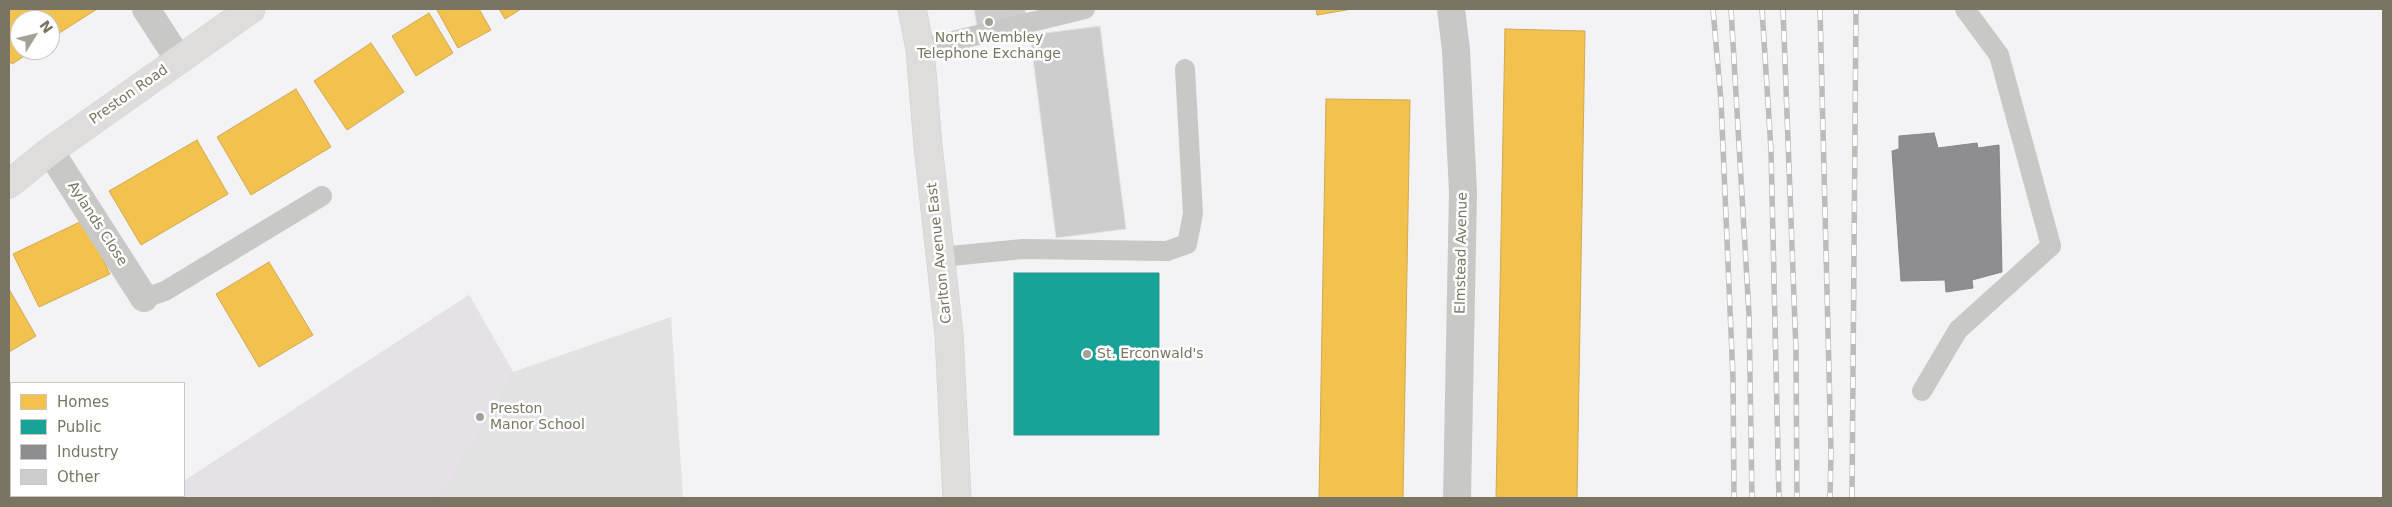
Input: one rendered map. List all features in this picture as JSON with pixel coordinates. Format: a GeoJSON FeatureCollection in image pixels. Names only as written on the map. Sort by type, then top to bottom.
{"type":"FeatureCollection","features":[{"type":"Feature","properties":{"kind":"street"},"geometry":{"type":"LineString","coordinates":[[146,9],[179,60]]}},
{"type":"Feature","properties":{"kind":"street","name":"Preston Road"},"geometry":{"type":"LineString","coordinates":[[9,184],[50,151],[251,9]]}},
{"type":"Feature","properties":{"kind":"street","name":"Carlton Avenue East"},"geometry":{"type":"LineString","coordinates":[[912,9],[920,49],[949,334],[957,498]]}},
{"type":"Feature","properties":{"kind":"street","name":"Elmstead Avenue"},"geometry":{"type":"LineString","coordinates":[[1450,9],[1456,50],[1463,192],[1457,498]]}},
{"type":"Feature","properties":{"kind":"street","name":"Aylands Close"},"geometry":{"type":"LineString","coordinates":[[50,151],[144,298]]}},
{"type":"Feature","properties":{"kind":"lane"},"geometry":{"type":"LineString","coordinates":[[920,49],[1085,9]]}},
{"type":"Feature","properties":{"kind":"lane"},"geometry":{"type":"LineString","coordinates":[[1922,391],[1958,330],[2051,246],[1998,55],[1965,9]]}},
{"type":"Feature","properties":{"kind":"lane"},"geometry":{"type":"LineString","coordinates":[[940,257],[1023,249],[1167,251],[1187,244],[1193,214],[1185,69]]}},
{"type":"Feature","properties":{"kind":"lane"},"geometry":{"type":"LineString","coordinates":[[144,298],[165,291],[322,196]]}},
{"type":"Feature","properties":{"kind":"shaded area","name":"Preston Manor School"},"geometry":{"type":"Polygon","coordinates":[[[469,295],[513,372],[671,317],[683,498],[157,498],[185,497],[185,480],[469,295]]]}},
{"type":"Feature","properties":{"kind":"shaded area"},"geometry":{"type":"Polygon","coordinates":[[[469,295],[513,372],[439,498],[157,498],[185,497],[185,480],[469,295]]]}},
{"type":"Feature","properties":{"kind":"building: Homes"},"geometry":{"type":"Polygon","coordinates":[[[9,9],[97,9],[60,33],[60,10],[10,10],[10,60],[18,60],[12,64],[9,60],[9,9]]]}},
{"type":"Feature","properties":{"kind":"building: Homes"},"geometry":{"type":"Polygon","coordinates":[[[479,9],[491,30],[458,48],[437,10],[479,9]]]}},
{"type":"Feature","properties":{"kind":"building: Homes"},"geometry":{"type":"Polygon","coordinates":[[[499,9],[521,9],[505,19],[499,9]]]}},
{"type":"Feature","properties":{"kind":"building: Homes"},"geometry":{"type":"Polygon","coordinates":[[[1316,9],[1352,9],[1317,15],[1316,9]]]}},
{"type":"Feature","properties":{"kind":"building: Homes"},"geometry":{"type":"Polygon","coordinates":[[[429,13],[453,53],[416,76],[392,36],[429,13]]]}},
{"type":"Feature","properties":{"kind":"building: Homes"},"geometry":{"type":"Polygon","coordinates":[[[1505,29],[1585,31],[1577,498],[1496,498],[1505,29]]]}},
{"type":"Feature","properties":{"kind":"building: Homes"},"geometry":{"type":"Polygon","coordinates":[[[371,43],[404,92],[347,130],[314,81],[371,43]]]}},
{"type":"Feature","properties":{"kind":"building: Homes"},"geometry":{"type":"Polygon","coordinates":[[[296,89],[331,147],[251,195],[217,137],[296,89]]]}},
{"type":"Feature","properties":{"kind":"building: Homes"},"geometry":{"type":"Polygon","coordinates":[[[1326,99],[1410,100],[1403,498],[1319,498],[1326,99]]]}},
{"type":"Feature","properties":{"kind":"building: Homes"},"geometry":{"type":"Polygon","coordinates":[[[197,140],[228,194],[141,245],[109,191],[197,140]]]}},
{"type":"Feature","properties":{"kind":"building: Homes"},"geometry":{"type":"Polygon","coordinates":[[[84,220],[110,274],[39,307],[13,254],[84,220]]]}},
{"type":"Feature","properties":{"kind":"building: Homes"},"geometry":{"type":"Polygon","coordinates":[[[269,262],[313,335],[259,367],[216,294],[269,262]]]}},
{"type":"Feature","properties":{"kind":"building: Homes"},"geometry":{"type":"Polygon","coordinates":[[[9,289],[36,336],[9,352],[9,289]]]}},
{"type":"Feature","properties":{"kind":"building: Homes"},"geometry":{"type":"Polygon","coordinates":[[[10,426],[9,475],[9,427],[10,426]]]}},
{"type":"Feature","properties":{"kind":"building: Public","name":"St. Erconwald's"},"geometry":{"type":"Polygon","coordinates":[[[1014,273],[1159,273],[1159,435],[1014,435],[1014,273]]]}},
{"type":"Feature","properties":{"kind":"building: Industry"},"geometry":{"type":"Polygon","coordinates":[[[1934,133],[1938,148],[1977,143],[1978,148],[1999,145],[2002,272],[1972,280],[1973,288],[1946,292],[1945,280],[1901,281],[1892,151],[1899,149],[1899,136],[1934,133]]]}},
{"type":"Feature","properties":{"kind":"building: Other","name":"North Wembley Telephone Exchange"},"geometry":{"type":"Polygon","coordinates":[[[974,9],[1025,9],[1027,17],[977,27],[974,9]]]}},
{"type":"Feature","properties":{"kind":"building: Other"},"geometry":{"type":"Polygon","coordinates":[[[1100,26],[1126,229],[1056,238],[1030,35],[1100,26]]]}},
{"type":"Feature","properties":{"kind":"railway"},"geometry":{"type":"LineString","coordinates":[[1713,9],[1721,101],[1733,379],[1734,498]]}},
{"type":"Feature","properties":{"kind":"railway"},"geometry":{"type":"LineString","coordinates":[[1731,9],[1749,314],[1752,498]]}},
{"type":"Feature","properties":{"kind":"railway"},"geometry":{"type":"LineString","coordinates":[[1762,9],[1771,150],[1779,498]]}},
{"type":"Feature","properties":{"kind":"railway"},"geometry":{"type":"LineString","coordinates":[[1783,9],[1796,351],[1797,498]]}},
{"type":"Feature","properties":{"kind":"railway"},"geometry":{"type":"LineString","coordinates":[[1820,9],[1831,452],[1830,498]]}},
{"type":"Feature","properties":{"kind":"railway"},"geometry":{"type":"LineString","coordinates":[[1852,498],[1856,9]]}},
{"type":"Feature","properties":{"kind":"place","name":"North Wembley Telephone Exchange"},"geometry":{"type":"Point","coordinates":[989,22]}},
{"type":"Feature","properties":{"kind":"place","name":"St. Erconwald's"},"geometry":{"type":"Point","coordinates":[1087,354]}},
{"type":"Feature","properties":{"kind":"place","name":"Preston Manor School"},"geometry":{"type":"Point","coordinates":[480,417]}}]}
